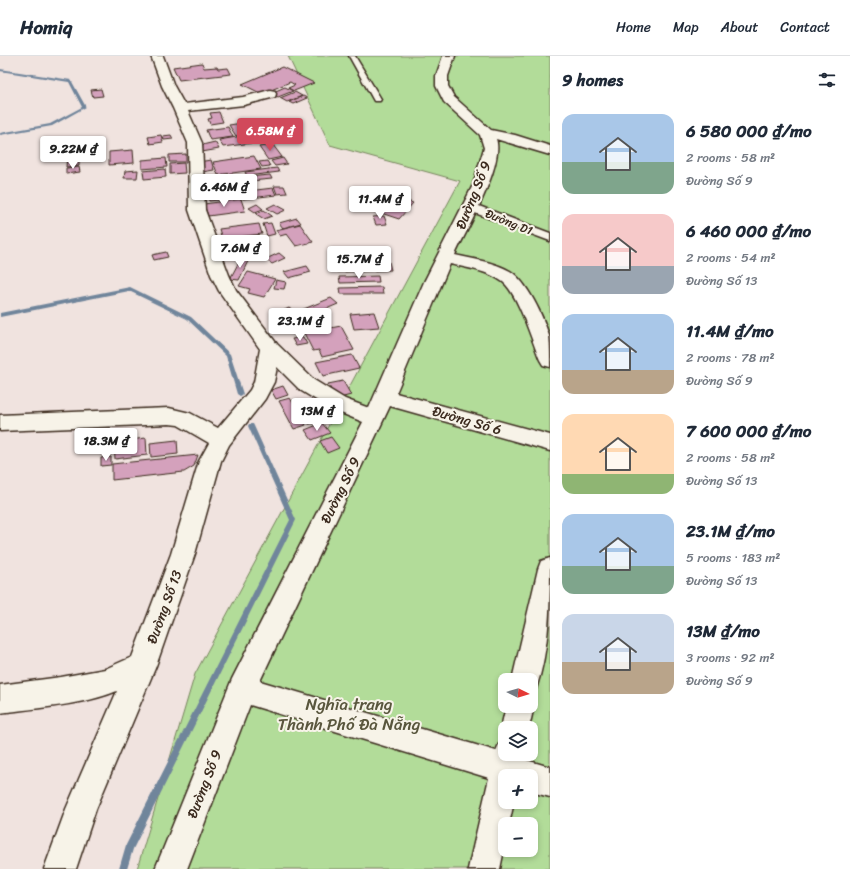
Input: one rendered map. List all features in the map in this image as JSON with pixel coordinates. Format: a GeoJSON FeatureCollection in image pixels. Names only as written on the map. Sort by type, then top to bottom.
{"type":"FeatureCollection","features":[{"type":"Feature","properties":{"kind":"street"},"geometry":{"type":"LineString","coordinates":[[157,56],[168,86],[180,108],[195,143],[197,210],[220,275],[228,291],[270,349],[307,385],[338,404],[375,418]]}},
{"type":"Feature","properties":{"kind":"street"},"geometry":{"type":"LineString","coordinates":[[449,56],[442,76],[442,86],[449,99],[486,133],[510,138],[550,151]]}},
{"type":"Feature","properties":{"kind":"street"},"geometry":{"type":"LineString","coordinates":[[180,108],[244,101],[270,94]]}},
{"type":"Feature","properties":{"kind":"street","name":"Đường Số 9"},"geometry":{"type":"LineString","coordinates":[[171,869],[260,695],[384,397],[434,282],[481,185],[491,148],[490,141],[486,133]]}},
{"type":"Feature","properties":{"kind":"street","name":"Đường D1"},"geometry":{"type":"LineString","coordinates":[[471,207],[549,238]]}},
{"type":"Feature","properties":{"kind":"street"},"geometry":{"type":"LineString","coordinates":[[445,258],[495,271],[510,279],[519,290],[550,360]]}},
{"type":"Feature","properties":{"kind":"street","name":"Đường Số 13"},"geometry":{"type":"LineString","coordinates":[[60,869],[81,809],[142,666],[183,554],[210,461],[221,440],[258,394],[264,382],[270,349]]}},
{"type":"Feature","properties":{"kind":"street","name":"Đường Số 6"},"geometry":{"type":"LineString","coordinates":[[384,397],[550,443]]}},
{"type":"Feature","properties":{"kind":"street"},"geometry":{"type":"LineString","coordinates":[[0,423],[169,416],[183,418],[221,440]]}},
{"type":"Feature","properties":{"kind":"street"},"geometry":{"type":"LineString","coordinates":[[528,673],[550,570]]}},
{"type":"Feature","properties":{"kind":"street"},"geometry":{"type":"LineString","coordinates":[[0,699],[61,691],[107,682],[142,666]]}},
{"type":"Feature","properties":{"kind":"street"},"geometry":{"type":"LineString","coordinates":[[260,695],[519,769]]}},
{"type":"Feature","properties":{"kind":"street"},"geometry":{"type":"LineString","coordinates":[[538,777],[550,782]]}},
{"type":"Feature","properties":{"kind":"street"},"geometry":{"type":"LineString","coordinates":[[484,869],[505,809]]}},
{"type":"Feature","properties":{"kind":"lane"},"geometry":{"type":"LineString","coordinates":[[352,56],[377,99]]}},
{"type":"Feature","properties":{"kind":"green space","name":"Nghĩa trang Thành Phố Đà Nẵng"},"geometry":{"type":"Polygon","coordinates":[[[288,56],[550,56],[550,869],[137,869],[195,674],[460,181],[330,145],[288,56]]]}},
{"type":"Feature","properties":{"kind":"building"},"geometry":{"type":"Polygon","coordinates":[[[202,63],[204,68],[228,68],[231,74],[179,80],[173,67],[202,63]]]}},
{"type":"Feature","properties":{"kind":"building"},"geometry":{"type":"Polygon","coordinates":[[[282,67],[314,83],[294,91],[288,88],[295,85],[290,82],[262,94],[242,84],[282,67]]]}},
{"type":"Feature","properties":{"kind":"building"},"geometry":{"type":"Polygon","coordinates":[[[285,87],[293,91],[278,97],[271,93],[285,87]]]}},
{"type":"Feature","properties":{"kind":"building"},"geometry":{"type":"Polygon","coordinates":[[[101,89],[103,96],[93,97],[91,90],[101,89]]]}},
{"type":"Feature","properties":{"kind":"building"},"geometry":{"type":"Polygon","coordinates":[[[295,92],[302,96],[287,102],[280,98],[295,92]]]}},
{"type":"Feature","properties":{"kind":"building"},"geometry":{"type":"Polygon","coordinates":[[[303,96],[307,98],[293,104],[289,102],[303,96]]]}},
{"type":"Feature","properties":{"kind":"building"},"geometry":{"type":"Polygon","coordinates":[[[219,112],[223,122],[210,124],[208,119],[212,118],[210,113],[219,112]]]}},
{"type":"Feature","properties":{"kind":"building"},"geometry":{"type":"Polygon","coordinates":[[[249,122],[255,133],[236,136],[229,125],[249,122]]]}},
{"type":"Feature","properties":{"kind":"building"},"geometry":{"type":"Polygon","coordinates":[[[228,127],[233,137],[210,140],[206,130],[228,127]]]}},
{"type":"Feature","properties":{"kind":"building"},"geometry":{"type":"Polygon","coordinates":[[[254,134],[259,142],[223,147],[219,140],[254,134]]]}},
{"type":"Feature","properties":{"kind":"building"},"geometry":{"type":"Polygon","coordinates":[[[161,135],[163,142],[150,144],[148,137],[161,135]]]}},
{"type":"Feature","properties":{"kind":"building"},"geometry":{"type":"Polygon","coordinates":[[[171,135],[173,139],[164,140],[163,136],[171,135]]]}},
{"type":"Feature","properties":{"kind":"building"},"geometry":{"type":"Polygon","coordinates":[[[215,142],[219,149],[202,152],[198,146],[215,142]]]}},
{"type":"Feature","properties":{"kind":"building"},"geometry":{"type":"Polygon","coordinates":[[[273,145],[282,157],[268,160],[259,147],[273,145]]]}},
{"type":"Feature","properties":{"kind":"building"},"geometry":{"type":"Polygon","coordinates":[[[133,150],[134,163],[109,165],[109,152],[133,150]]]}},
{"type":"Feature","properties":{"kind":"building"},"geometry":{"type":"Polygon","coordinates":[[[79,154],[79,166],[66,167],[67,155],[79,154]]]}},
{"type":"Feature","properties":{"kind":"building"},"geometry":{"type":"Polygon","coordinates":[[[186,154],[186,162],[169,162],[169,155],[186,154]]]}},
{"type":"Feature","properties":{"kind":"building"},"geometry":{"type":"Polygon","coordinates":[[[254,156],[261,169],[218,175],[213,162],[254,156]]]}},
{"type":"Feature","properties":{"kind":"building"},"geometry":{"type":"Polygon","coordinates":[[[166,158],[167,167],[142,169],[142,160],[166,158]]]}},
{"type":"Feature","properties":{"kind":"building"},"geometry":{"type":"Polygon","coordinates":[[[283,158],[287,164],[275,166],[271,161],[283,158]]]}},
{"type":"Feature","properties":{"kind":"building"},"geometry":{"type":"Polygon","coordinates":[[[211,160],[214,170],[202,172],[198,162],[211,160]]]}},
{"type":"Feature","properties":{"kind":"building"},"geometry":{"type":"Polygon","coordinates":[[[267,161],[270,166],[262,167],[259,162],[267,161]]]}},
{"type":"Feature","properties":{"kind":"building"},"geometry":{"type":"Polygon","coordinates":[[[184,163],[185,173],[170,174],[170,164],[184,163]]]}},
{"type":"Feature","properties":{"kind":"building"},"geometry":{"type":"Polygon","coordinates":[[[79,167],[80,172],[66,174],[66,168],[79,167]]]}},
{"type":"Feature","properties":{"kind":"building"},"geometry":{"type":"Polygon","coordinates":[[[277,168],[279,172],[247,176],[245,172],[277,168]]]}},
{"type":"Feature","properties":{"kind":"building"},"geometry":{"type":"Polygon","coordinates":[[[165,169],[166,177],[144,179],[143,171],[165,169]]]}},
{"type":"Feature","properties":{"kind":"building"},"geometry":{"type":"Polygon","coordinates":[[[138,170],[137,178],[124,178],[125,171],[138,170]]]}},
{"type":"Feature","properties":{"kind":"building"},"geometry":{"type":"Polygon","coordinates":[[[270,175],[272,179],[240,182],[238,178],[270,175]]]}},
{"type":"Feature","properties":{"kind":"building"},"geometry":{"type":"Polygon","coordinates":[[[224,181],[233,181],[233,186],[224,186],[224,181]]]}},
{"type":"Feature","properties":{"kind":"building"},"geometry":{"type":"Polygon","coordinates":[[[274,186],[284,186],[287,193],[277,194],[274,186]]]}},
{"type":"Feature","properties":{"kind":"building"},"geometry":{"type":"Polygon","coordinates":[[[273,188],[276,195],[243,199],[240,192],[273,188]]]}},
{"type":"Feature","properties":{"kind":"building"},"geometry":{"type":"Polygon","coordinates":[[[236,190],[238,198],[209,201],[207,193],[236,190]]]}},
{"type":"Feature","properties":{"kind":"building"},"geometry":{"type":"Polygon","coordinates":[[[382,193],[413,203],[399,219],[375,211],[381,206],[372,203],[382,193]]]}},
{"type":"Feature","properties":{"kind":"building"},"geometry":{"type":"Polygon","coordinates":[[[241,199],[245,211],[208,216],[204,204],[241,199]]]}},
{"type":"Feature","properties":{"kind":"building"},"geometry":{"type":"Polygon","coordinates":[[[257,204],[263,209],[255,212],[249,208],[257,204]]]}},
{"type":"Feature","properties":{"kind":"building"},"geometry":{"type":"Polygon","coordinates":[[[275,204],[286,210],[277,214],[267,208],[275,204]]]}},
{"type":"Feature","properties":{"kind":"building"},"geometry":{"type":"Polygon","coordinates":[[[264,210],[272,216],[264,219],[256,214],[264,210]]]}},
{"type":"Feature","properties":{"kind":"building"},"geometry":{"type":"Polygon","coordinates":[[[384,216],[387,224],[376,225],[373,217],[384,216]]]}},
{"type":"Feature","properties":{"kind":"building"},"geometry":{"type":"Polygon","coordinates":[[[297,218],[301,223],[283,228],[279,223],[297,218]]]}},
{"type":"Feature","properties":{"kind":"building"},"geometry":{"type":"Polygon","coordinates":[[[271,223],[275,234],[267,236],[263,224],[271,223]]]}},
{"type":"Feature","properties":{"kind":"building"},"geometry":{"type":"Polygon","coordinates":[[[259,224],[262,234],[222,239],[219,229],[259,224]]]}},
{"type":"Feature","properties":{"kind":"building"},"geometry":{"type":"Polygon","coordinates":[[[300,224],[313,242],[296,246],[287,234],[280,236],[276,230],[300,224]]]}},
{"type":"Feature","properties":{"kind":"building"},"geometry":{"type":"Polygon","coordinates":[[[166,252],[168,257],[154,260],[152,255],[166,252]]]}},
{"type":"Feature","properties":{"kind":"building"},"geometry":{"type":"Polygon","coordinates":[[[279,253],[285,258],[272,264],[266,259],[279,253]]]}},
{"type":"Feature","properties":{"kind":"building"},"geometry":{"type":"Polygon","coordinates":[[[241,258],[249,259],[239,280],[230,279],[241,258]]]}},
{"type":"Feature","properties":{"kind":"building"},"geometry":{"type":"Polygon","coordinates":[[[381,260],[381,263],[389,262],[391,270],[337,272],[336,266],[349,265],[348,261],[381,260]]]}},
{"type":"Feature","properties":{"kind":"building"},"geometry":{"type":"Polygon","coordinates":[[[307,266],[311,272],[289,278],[284,272],[307,266]]]}},
{"type":"Feature","properties":{"kind":"building"},"geometry":{"type":"Polygon","coordinates":[[[248,272],[275,279],[264,297],[248,293],[250,289],[239,286],[248,272]]]}},
{"type":"Feature","properties":{"kind":"building"},"geometry":{"type":"Polygon","coordinates":[[[378,276],[379,282],[340,283],[339,277],[378,276]]]}},
{"type":"Feature","properties":{"kind":"building"},"geometry":{"type":"Polygon","coordinates":[[[276,280],[286,282],[284,289],[274,288],[276,280]]]}},
{"type":"Feature","properties":{"kind":"building"},"geometry":{"type":"Polygon","coordinates":[[[382,287],[383,294],[341,294],[340,288],[382,287]]]}},
{"type":"Feature","properties":{"kind":"building"},"geometry":{"type":"Polygon","coordinates":[[[331,298],[338,304],[296,322],[289,315],[331,298]]]}},
{"type":"Feature","properties":{"kind":"building"},"geometry":{"type":"Polygon","coordinates":[[[289,308],[293,311],[282,317],[278,313],[289,308]]]}},
{"type":"Feature","properties":{"kind":"building"},"geometry":{"type":"Polygon","coordinates":[[[374,312],[379,327],[354,329],[350,314],[374,312]]]}},
{"type":"Feature","properties":{"kind":"building"},"geometry":{"type":"Polygon","coordinates":[[[292,321],[296,324],[289,328],[285,326],[292,321]]]}},
{"type":"Feature","properties":{"kind":"building"},"geometry":{"type":"Polygon","coordinates":[[[341,326],[354,350],[322,357],[319,350],[313,351],[304,333],[341,326]]]}},
{"type":"Feature","properties":{"kind":"building"},"geometry":{"type":"Polygon","coordinates":[[[303,337],[307,344],[296,346],[292,339],[303,337]]]}},
{"type":"Feature","properties":{"kind":"building"},"geometry":{"type":"Polygon","coordinates":[[[352,355],[359,368],[323,376],[316,362],[352,355]]]}},
{"type":"Feature","properties":{"kind":"building"},"geometry":{"type":"Polygon","coordinates":[[[343,381],[351,395],[336,399],[328,384],[343,381]]]}},
{"type":"Feature","properties":{"kind":"building"},"geometry":{"type":"Polygon","coordinates":[[[283,386],[288,395],[276,399],[271,390],[283,386]]]}},
{"type":"Feature","properties":{"kind":"building"},"geometry":{"type":"Polygon","coordinates":[[[290,398],[306,425],[294,429],[279,401],[290,398]]]}},
{"type":"Feature","properties":{"kind":"building"},"geometry":{"type":"Polygon","coordinates":[[[312,401],[323,421],[309,424],[298,405],[312,401]]]}},
{"type":"Feature","properties":{"kind":"building"},"geometry":{"type":"Polygon","coordinates":[[[322,423],[330,433],[312,440],[305,430],[322,423]]]}},
{"type":"Feature","properties":{"kind":"building"},"geometry":{"type":"Polygon","coordinates":[[[129,432],[129,440],[146,438],[147,455],[115,459],[114,442],[121,441],[121,433],[129,432]]]}},
{"type":"Feature","properties":{"kind":"building"},"geometry":{"type":"Polygon","coordinates":[[[331,437],[339,448],[327,453],[320,441],[331,437]]]}},
{"type":"Feature","properties":{"kind":"building"},"geometry":{"type":"Polygon","coordinates":[[[177,440],[178,454],[151,457],[150,443],[177,440]]]}},
{"type":"Feature","properties":{"kind":"building"},"geometry":{"type":"Polygon","coordinates":[[[198,455],[194,466],[184,472],[112,480],[112,464],[198,455]]]}},
{"type":"Feature","properties":{"kind":"building"},"geometry":{"type":"Polygon","coordinates":[[[111,457],[111,465],[101,466],[101,458],[111,457]]]}},
{"type":"Feature","properties":{"kind":"waterway"},"geometry":{"type":"LineString","coordinates":[[0,70],[70,81],[84,107],[51,125],[0,134]]}},
{"type":"Feature","properties":{"kind":"waterway"},"geometry":{"type":"LineString","coordinates":[[0,315],[130,289],[189,318],[228,355],[240,394]]}},
{"type":"Feature","properties":{"kind":"waterway"},"geometry":{"type":"LineString","coordinates":[[123,869],[129,848],[293,520],[251,426]]}}]}
